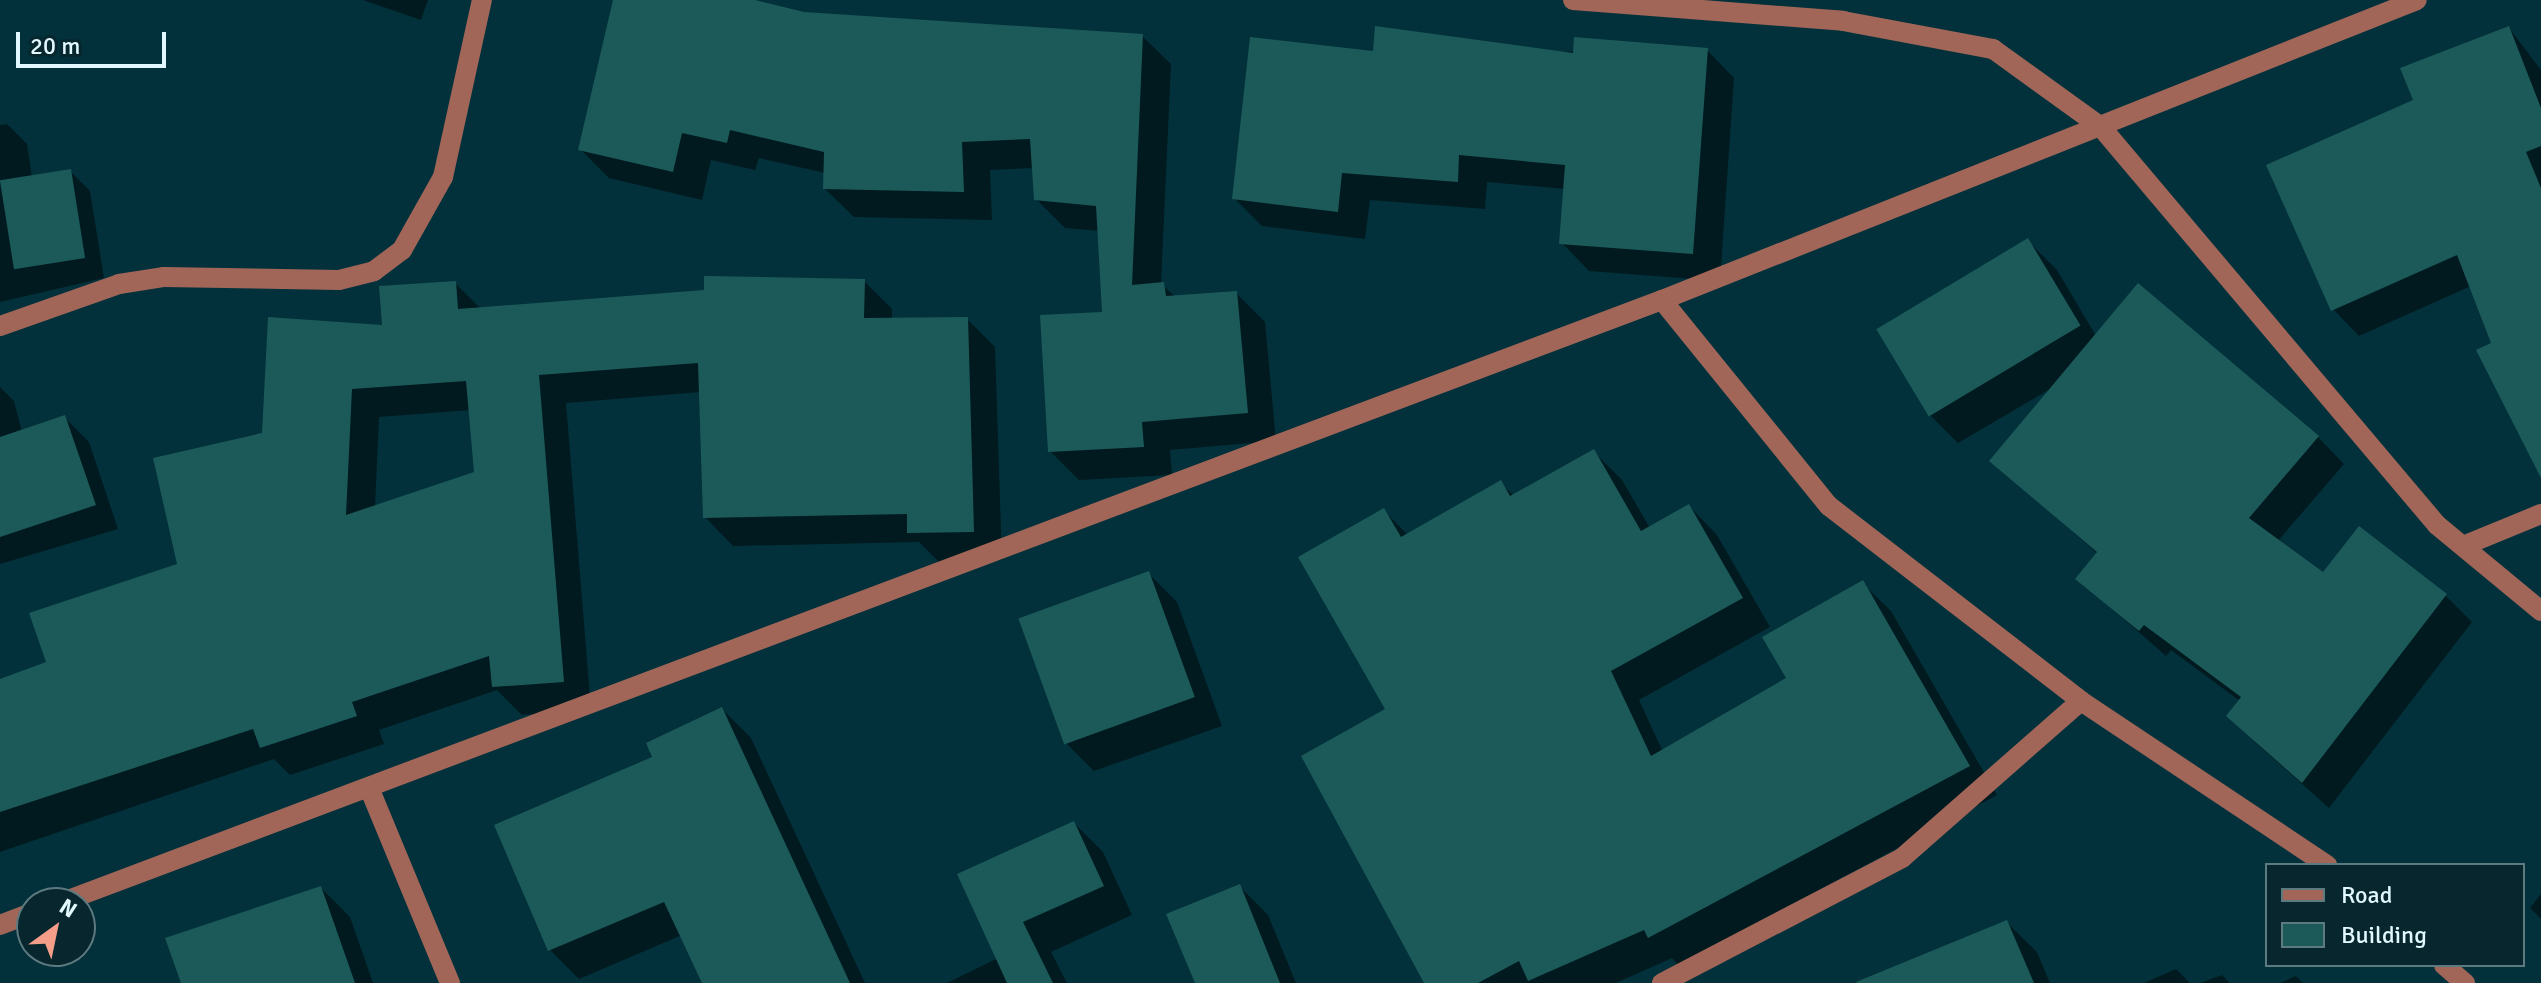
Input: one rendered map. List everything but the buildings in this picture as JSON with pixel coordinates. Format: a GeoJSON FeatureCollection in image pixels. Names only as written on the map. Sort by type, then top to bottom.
{"type":"FeatureCollection","features":[{"type":"Feature","properties":{"kind":"street"},"geometry":{"type":"LineString","coordinates":[[0,326],[119,284],[164,277],[339,280],[374,271],[402,250],[443,177],[482,0]]}},
{"type":"Feature","properties":{"kind":"street"},"geometry":{"type":"LineString","coordinates":[[1573,0],[1843,21],[1993,49],[2101,127],[2463,546],[2541,611]]}},
{"type":"Feature","properties":{"kind":"street"},"geometry":{"type":"LineString","coordinates":[[96,890],[370,790],[1662,300],[2417,0]]}},
{"type":"Feature","properties":{"kind":"street"},"geometry":{"type":"LineString","coordinates":[[1662,300],[1829,506],[2081,701],[2324,863]]}},
{"type":"Feature","properties":{"kind":"street"},"geometry":{"type":"LineString","coordinates":[[2463,546],[2541,514]]}},
{"type":"Feature","properties":{"kind":"street"},"geometry":{"type":"LineString","coordinates":[[1662,983],[1902,858],[2081,701]]}},
{"type":"Feature","properties":{"kind":"street"},"geometry":{"type":"LineString","coordinates":[[370,790],[450,983]]}},
{"type":"Feature","properties":{"kind":"street"},"geometry":{"type":"LineString","coordinates":[[2446,967],[2465,983]]}}]}
